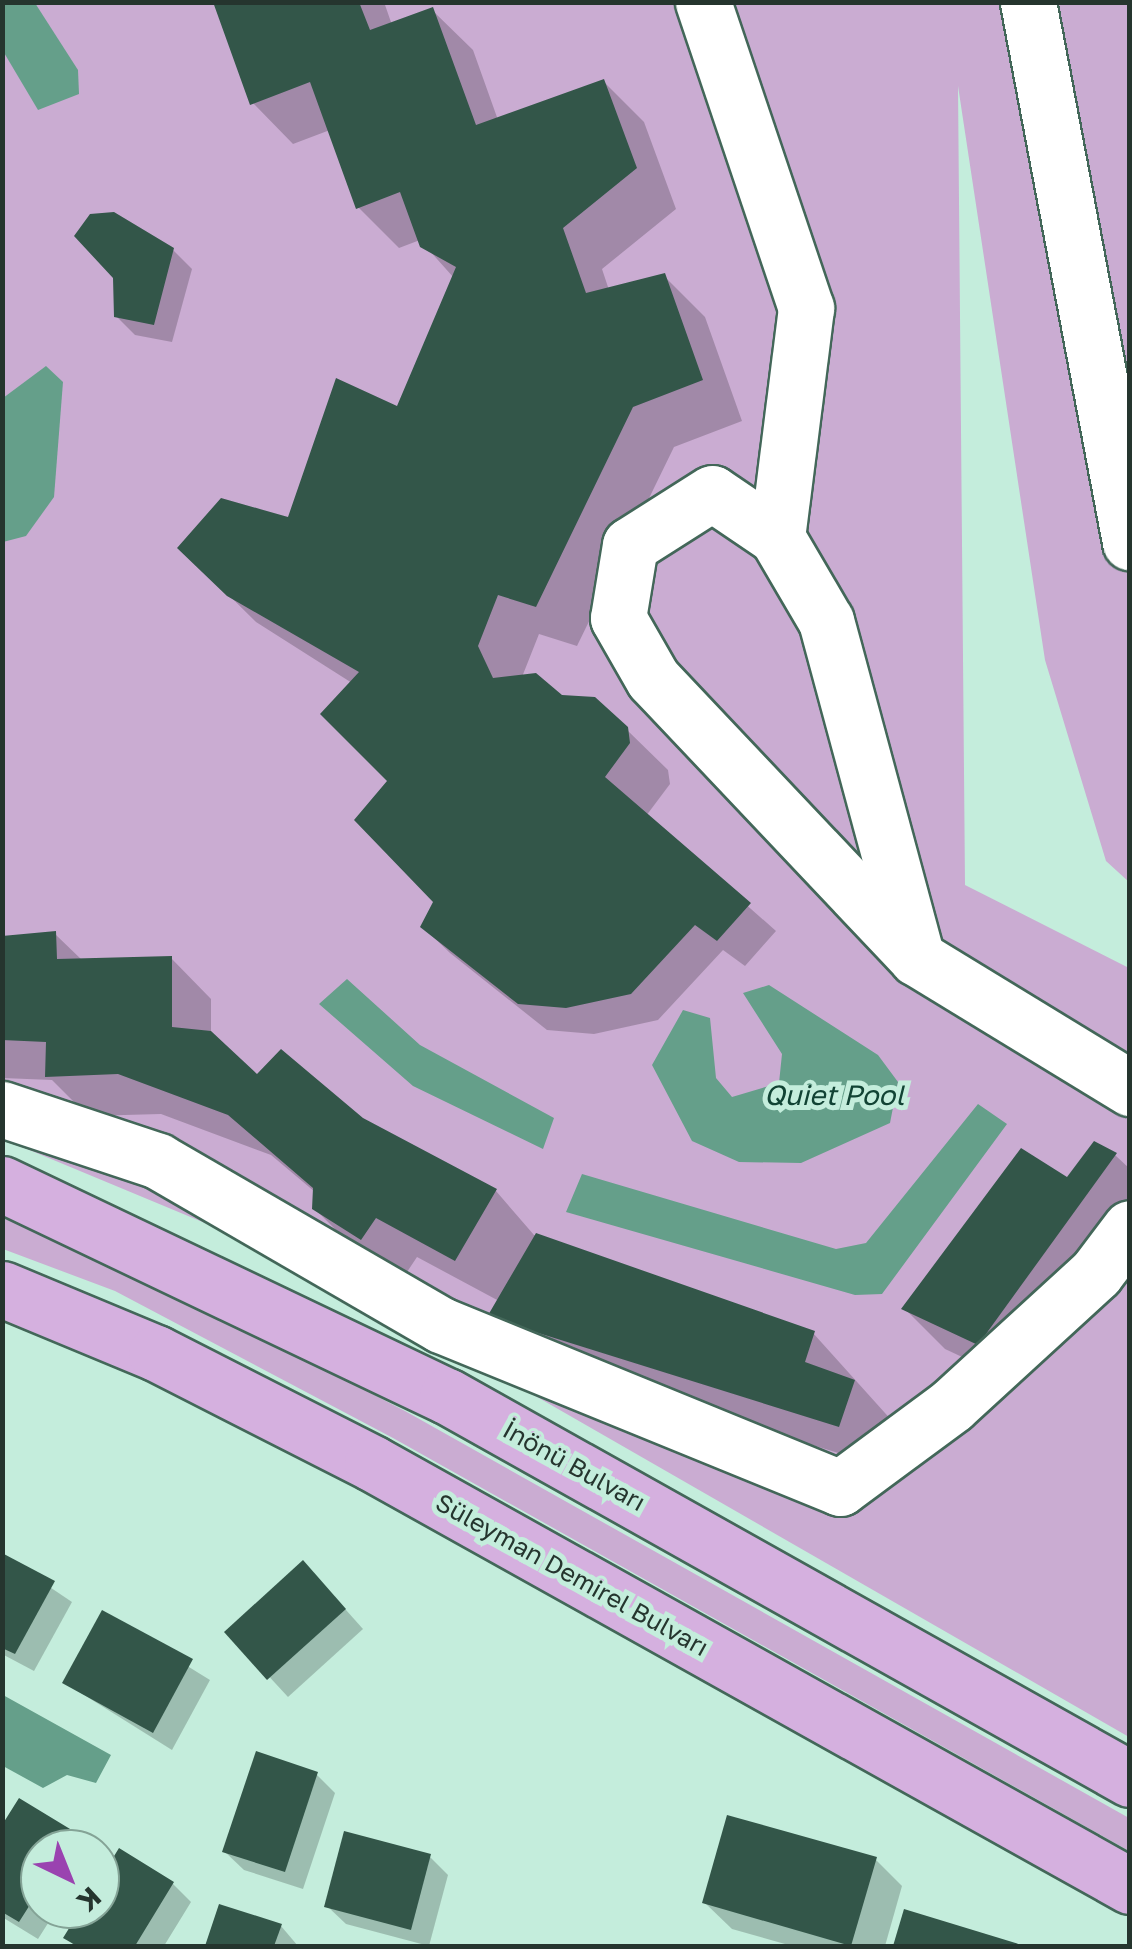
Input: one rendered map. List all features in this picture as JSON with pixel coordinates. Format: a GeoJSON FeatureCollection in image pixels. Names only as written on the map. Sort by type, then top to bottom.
{"type":"FeatureCollection","features":[{"type":"Feature","properties":{"kind":"main road","name":"İnönü Bulvarı"},"geometry":{"type":"LineString","coordinates":[[2,1184],[447,1396],[1130,1779]]}},
{"type":"Feature","properties":{"kind":"main road","name":"Süleyman Demirel Bulvarı"},"geometry":{"type":"LineString","coordinates":[[2,1288],[156,1353],[372,1463],[1130,1886]]}},
{"type":"Feature","properties":{"kind":"lane"},"geometry":{"type":"LineString","coordinates":[[703,2],[806,308],[777,537]]}},
{"type":"Feature","properties":{"kind":"lane"},"geometry":{"type":"LineString","coordinates":[[1028,2],[1130,542]]}},
{"type":"Feature","properties":{"kind":"lane"},"geometry":{"type":"LineString","coordinates":[[917,958],[826,621],[777,537],[712,494],[630,545],[618,618],[653,679],[917,958],[1130,1088]]}},
{"type":"Feature","properties":{"kind":"lane"},"geometry":{"type":"LineString","coordinates":[[2,1110],[158,1160],[441,1325],[840,1488],[952,1405],[1096,1273],[1130,1228]]}},
{"type":"Feature","properties":{"kind":"shaded area"},"geometry":{"type":"Polygon","coordinates":[[[2,3],[1129,3],[1129,882],[1106,861],[1045,660],[958,86],[965,885],[1129,968],[1129,1737],[471,1359],[229,1233],[3,1139],[2,3]]]}},
{"type":"Feature","properties":{"kind":"shaded area"},"geometry":{"type":"Polygon","coordinates":[[[2,1218],[111,1258],[405,1411],[1129,1818],[1129,1851],[393,1438],[115,1291],[3,1249],[2,1218]]]}},
{"type":"Feature","properties":{"kind":"water"},"geometry":{"type":"Polygon","coordinates":[[[2,3],[35,3],[78,70],[79,94],[38,110],[3,51],[2,3]]]}},
{"type":"Feature","properties":{"kind":"water"},"geometry":{"type":"Polygon","coordinates":[[[46,366],[63,382],[54,497],[26,536],[3,542],[3,398],[46,366]]]}},
{"type":"Feature","properties":{"kind":"water"},"geometry":{"type":"Polygon","coordinates":[[[347,979],[420,1045],[554,1118],[543,1149],[413,1086],[319,1004],[347,979]]]}},
{"type":"Feature","properties":{"kind":"water","name":"Quiet Pool"},"geometry":{"type":"Polygon","coordinates":[[[769,985],[878,1055],[898,1082],[890,1123],[801,1163],[739,1162],[692,1141],[652,1065],[683,1010],[710,1018],[716,1078],[732,1097],[779,1083],[782,1054],[743,993],[769,985]]]}},
{"type":"Feature","properties":{"kind":"water"},"geometry":{"type":"Polygon","coordinates":[[[978,1104],[1007,1124],[882,1294],[855,1295],[566,1212],[582,1174],[836,1249],[866,1243],[978,1104]]]}},
{"type":"Feature","properties":{"kind":"water"},"geometry":{"type":"Polygon","coordinates":[[[3,1695],[111,1755],[96,1783],[67,1775],[43,1788],[3,1766],[3,1695]]]}},
{"type":"Feature","properties":{"kind":"building"},"geometry":{"type":"Polygon","coordinates":[[[213,2],[359,2],[370,30],[433,7],[476,125],[604,79],[637,168],[563,228],[586,293],[665,273],[703,380],[633,407],[536,607],[498,595],[478,646],[493,678],[536,673],[562,695],[595,697],[628,727],[630,743],[605,777],[751,903],[717,941],[695,925],[631,994],[566,1008],[518,1004],[420,927],[433,902],[354,820],[387,781],[320,714],[359,672],[227,596],[177,548],[221,498],[288,517],[336,378],[397,406],[456,267],[420,247],[400,192],[356,209],[310,82],[250,105],[213,2]]]}},
{"type":"Feature","properties":{"kind":"building"},"geometry":{"type":"Polygon","coordinates":[[[114,212],[174,248],[154,325],[114,317],[113,278],[74,236],[90,214],[114,212]]]}},
{"type":"Feature","properties":{"kind":"building"},"geometry":{"type":"Polygon","coordinates":[[[56,931],[57,959],[172,956],[172,1027],[211,1031],[257,1074],[281,1049],[363,1118],[497,1189],[455,1261],[376,1218],[361,1240],[312,1209],[313,1188],[228,1115],[118,1074],[45,1077],[46,1042],[2,1040],[2,936],[56,931]]]}},
{"type":"Feature","properties":{"kind":"building"},"geometry":{"type":"Polygon","coordinates":[[[1094,1141],[1117,1153],[978,1345],[901,1309],[1021,1148],[1067,1177],[1094,1141]]]}},
{"type":"Feature","properties":{"kind":"building"},"geometry":{"type":"Polygon","coordinates":[[[536,1233],[815,1331],[805,1362],[855,1380],[839,1427],[487,1317],[536,1233]]]}},
{"type":"Feature","properties":{"kind":"building"},"geometry":{"type":"Polygon","coordinates":[[[2,1553],[55,1581],[15,1654],[2,1648],[2,1553]]]}},
{"type":"Feature","properties":{"kind":"building"},"geometry":{"type":"Polygon","coordinates":[[[303,1560],[346,1609],[267,1680],[224,1632],[303,1560]]]}},
{"type":"Feature","properties":{"kind":"building"},"geometry":{"type":"Polygon","coordinates":[[[102,1610],[193,1659],[153,1733],[62,1683],[102,1610]]]}},
{"type":"Feature","properties":{"kind":"building"},"geometry":{"type":"Polygon","coordinates":[[[256,1751],[318,1772],[285,1872],[222,1852],[256,1751]]]}},
{"type":"Feature","properties":{"kind":"building"},"geometry":{"type":"Polygon","coordinates":[[[19,1798],[70,1829],[20,1829],[19,1922],[2,1912],[2,1825],[19,1798]]]}},
{"type":"Feature","properties":{"kind":"building"},"geometry":{"type":"Polygon","coordinates":[[[727,1815],[877,1857],[851,1946],[702,1903],[727,1815]]]}},
{"type":"Feature","properties":{"kind":"building"},"geometry":{"type":"Polygon","coordinates":[[[344,1831],[431,1854],[411,1930],[324,1907],[344,1831]]]}},
{"type":"Feature","properties":{"kind":"building"},"geometry":{"type":"Polygon","coordinates":[[[120,1849],[174,1882],[135,1946],[77,1946],[63,1938],[69,1929],[120,1929],[120,1849]]]}},
{"type":"Feature","properties":{"kind":"building"},"geometry":{"type":"Polygon","coordinates":[[[219,1904],[282,1924],[274,1946],[205,1946],[219,1904]]]}},
{"type":"Feature","properties":{"kind":"building"},"geometry":{"type":"Polygon","coordinates":[[[904,1909],[1025,1946],[893,1946],[904,1909]]]}}]}
